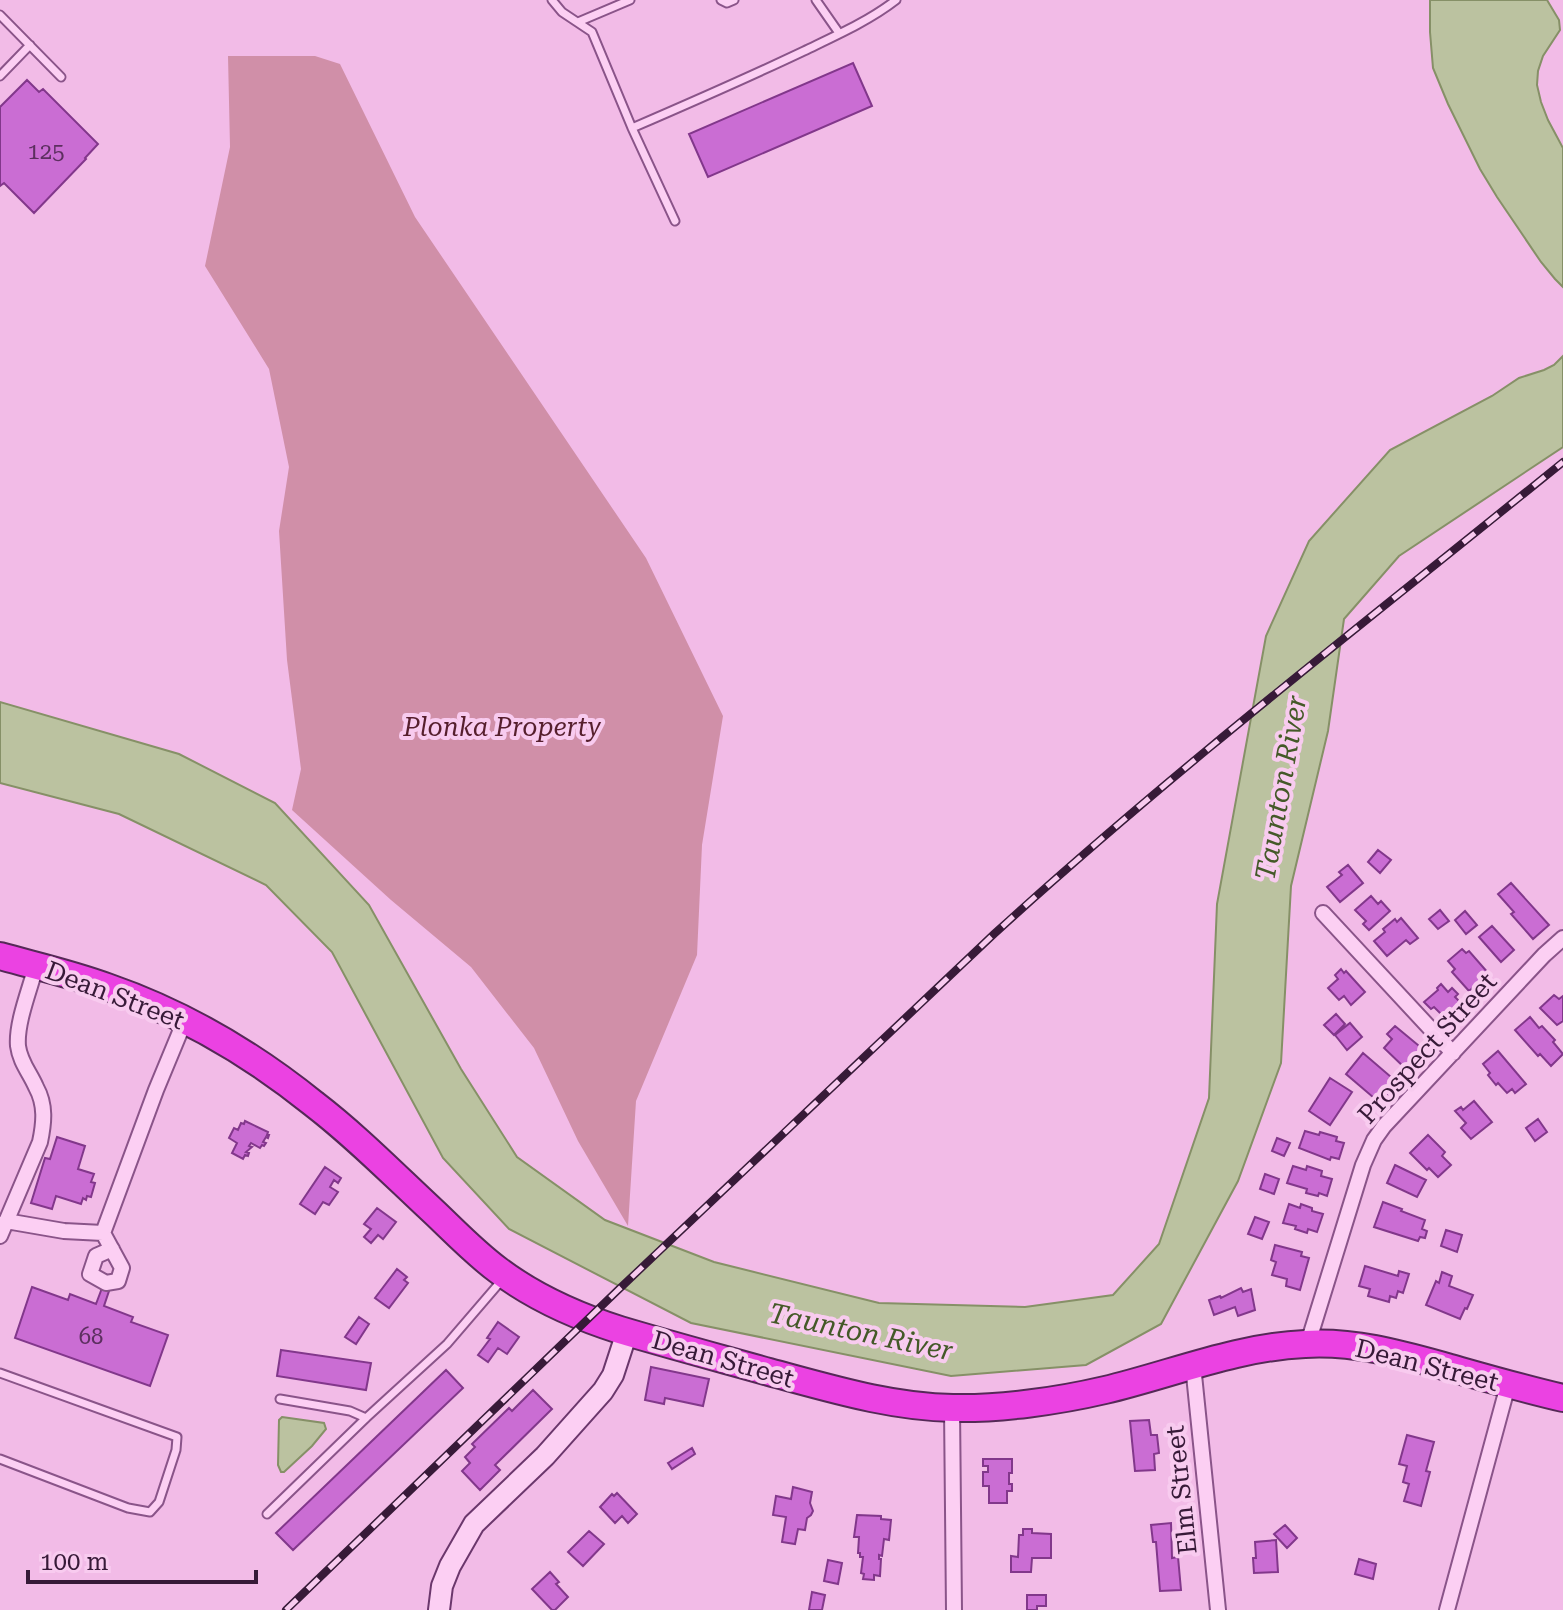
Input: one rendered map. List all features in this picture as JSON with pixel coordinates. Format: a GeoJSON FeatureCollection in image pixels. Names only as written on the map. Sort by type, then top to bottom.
{"type":"FeatureCollection","features":[{"type":"Feature","properties":{"kind":"highway","name":"Dean Street"},"geometry":{"type":"LineString","coordinates":[[0,956],[102,985],[154,1005],[251,1058],[318,1106],[505,1275],[571,1313],[627,1332],[826,1388],[897,1403],[952,1408],[1014,1404],[1103,1390],[1262,1348],[1308,1343],[1370,1347],[1508,1385],[1557,1394]]}},
{"type":"Feature","properties":{"kind":"street"},"geometry":{"type":"LineString","coordinates":[[1323,913],[1453,1053]]}},
{"type":"Feature","properties":{"kind":"street","name":"Prospect Street"},"geometry":{"type":"LineString","coordinates":[[1308,1343],[1363,1165],[1374,1140],[1563,938]]}},
{"type":"Feature","properties":{"kind":"street"},"geometry":{"type":"LineString","coordinates":[[0,1236],[43,1128],[42,1100],[20,1057],[18,1045],[36,966]]}},
{"type":"Feature","properties":{"kind":"street"},"geometry":{"type":"LineString","coordinates":[[112,1249],[103,1233],[185,1020]]}},
{"type":"Feature","properties":{"kind":"street"},"geometry":{"type":"LineString","coordinates":[[6,1221],[64,1231],[103,1233]]}},
{"type":"Feature","properties":{"kind":"street"},"geometry":{"type":"LineString","coordinates":[[439,1610],[442,1586],[450,1566],[474,1524],[545,1456],[603,1391],[613,1375],[627,1332]]}},
{"type":"Feature","properties":{"kind":"street","name":"Elm Street"},"geometry":{"type":"LineString","coordinates":[[1193,1365],[1218,1610]]}},
{"type":"Feature","properties":{"kind":"street"},"geometry":{"type":"LineString","coordinates":[[1447,1610],[1508,1385]]}},
{"type":"Feature","properties":{"kind":"street"},"geometry":{"type":"LineString","coordinates":[[952,1408],[954,1610]]}},
{"type":"Feature","properties":{"kind":"lane"},"geometry":{"type":"LineString","coordinates":[[552,0],[562,12],[592,32],[675,221]]}},
{"type":"Feature","properties":{"kind":"lane"},"geometry":{"type":"LineString","coordinates":[[578,22],[630,0]]}},
{"type":"Feature","properties":{"kind":"lane"},"geometry":{"type":"LineString","coordinates":[[721,0],[727,3],[734,0]]}},
{"type":"Feature","properties":{"kind":"lane"},"geometry":{"type":"LineString","coordinates":[[816,0],[839,33]]}},
{"type":"Feature","properties":{"kind":"lane"},"geometry":{"type":"LineString","coordinates":[[632,128],[741,81],[875,15],[896,0]]}},
{"type":"Feature","properties":{"kind":"lane"},"geometry":{"type":"LineString","coordinates":[[0,15],[61,77]]}},
{"type":"Feature","properties":{"kind":"lane"},"geometry":{"type":"LineString","coordinates":[[0,76],[30,45]]}},
{"type":"Feature","properties":{"kind":"lane"},"geometry":{"type":"LineString","coordinates":[[267,1514],[447,1344],[505,1275]]}},
{"type":"Feature","properties":{"kind":"lane"},"geometry":{"type":"LineString","coordinates":[[0,1373],[177,1437],[176,1450],[159,1502],[150,1512],[128,1508],[0,1459]]}},
{"type":"Feature","properties":{"kind":"lane"},"geometry":{"type":"LineString","coordinates":[[280,1399],[350,1411],[366,1418]]}},
{"type":"Feature","properties":{"kind":"green space","name":"Plonka Property"},"geometry":{"type":"Polygon","coordinates":[[[228,56],[315,56],[340,64],[415,217],[646,558],[723,716],[702,845],[697,955],[636,1101],[628,1226],[578,1141],[534,1048],[471,967],[292,810],[301,769],[287,660],[279,531],[289,467],[269,369],[205,266],[230,147],[228,56]]]}},
{"type":"Feature","properties":{"kind":"water"},"geometry":{"type":"Polygon","coordinates":[[[1430,0],[1547,0],[1559,20],[1560,30],[1543,56],[1537,85],[1548,120],[1563,148],[1563,287],[1541,262],[1497,197],[1448,104],[1433,68],[1430,0]]]}},
{"type":"Feature","properties":{"kind":"water","name":"Taunton River"},"geometry":{"type":"Polygon","coordinates":[[[1563,356],[1563,447],[1399,556],[1344,619],[1328,731],[1291,886],[1281,1063],[1238,1181],[1161,1324],[1086,1365],[951,1376],[691,1323],[509,1229],[443,1158],[332,952],[266,885],[119,814],[0,783],[0,702],[179,754],[275,803],[369,905],[461,1069],[517,1157],[605,1220],[714,1262],[879,1303],[1025,1307],[1113,1295],[1159,1244],[1209,1098],[1217,904],[1266,636],[1309,541],[1390,450],[1492,396],[1519,378],[1554,365],[1563,356]]]}},
{"type":"Feature","properties":{"kind":"water"},"geometry":{"type":"Polygon","coordinates":[[[282,1417],[324,1423],[326,1429],[284,1472],[278,1465],[279,1420],[282,1417]]]}},
{"type":"Feature","properties":{"kind":"building"},"geometry":{"type":"Polygon","coordinates":[[[853,63],[872,106],[708,177],[689,134],[853,63]]]}},
{"type":"Feature","properties":{"kind":"building"},"geometry":{"type":"Polygon","coordinates":[[[27,80],[39,92],[43,89],[98,144],[34,213],[4,183],[0,186],[0,107],[27,80]]]}},
{"type":"Feature","properties":{"kind":"building"},"geometry":{"type":"Polygon","coordinates":[[[1378,850],[1391,860],[1380,873],[1368,862],[1378,850]]]}},
{"type":"Feature","properties":{"kind":"building"},"geometry":{"type":"Polygon","coordinates":[[[1348,865],[1363,883],[1340,902],[1327,887],[1342,875],[1339,872],[1348,865]]]}},
{"type":"Feature","properties":{"kind":"building"},"geometry":{"type":"Polygon","coordinates":[[[1511,883],[1549,925],[1533,939],[1498,894],[1511,883]]]}},
{"type":"Feature","properties":{"kind":"building"},"geometry":{"type":"Polygon","coordinates":[[[1371,896],[1390,911],[1369,930],[1363,924],[1366,921],[1355,910],[1371,896]]]}},
{"type":"Feature","properties":{"kind":"building"},"geometry":{"type":"Polygon","coordinates":[[[1440,910],[1449,921],[1438,929],[1429,919],[1440,910]]]}},
{"type":"Feature","properties":{"kind":"building"},"geometry":{"type":"Polygon","coordinates":[[[1465,911],[1477,925],[1466,934],[1455,920],[1465,911]]]}},
{"type":"Feature","properties":{"kind":"building"},"geometry":{"type":"Polygon","coordinates":[[[1401,918],[1418,938],[1410,944],[1406,940],[1387,956],[1374,941],[1385,932],[1383,929],[1401,918]]]}},
{"type":"Feature","properties":{"kind":"building"},"geometry":{"type":"Polygon","coordinates":[[[1492,926],[1514,950],[1501,962],[1479,937],[1492,926]]]}},
{"type":"Feature","properties":{"kind":"building"},"geometry":{"type":"Polygon","coordinates":[[[1462,949],[1466,953],[1469,951],[1489,974],[1469,991],[1452,972],[1455,969],[1448,961],[1462,949]]]}},
{"type":"Feature","properties":{"kind":"building"},"geometry":{"type":"Polygon","coordinates":[[[1341,969],[1365,992],[1351,1005],[1344,996],[1339,1000],[1328,988],[1338,979],[1335,975],[1341,969]]]}},
{"type":"Feature","properties":{"kind":"building"},"geometry":{"type":"Polygon","coordinates":[[[1441,984],[1448,992],[1452,988],[1461,1003],[1445,1018],[1424,1002],[1441,984]]]}},
{"type":"Feature","properties":{"kind":"building"},"geometry":{"type":"Polygon","coordinates":[[[1554,995],[1559,999],[1563,996],[1563,1021],[1557,1025],[1540,1008],[1554,995]]]}},
{"type":"Feature","properties":{"kind":"building"},"geometry":{"type":"Polygon","coordinates":[[[1336,1014],[1345,1024],[1334,1035],[1324,1025],[1336,1014]]]}},
{"type":"Feature","properties":{"kind":"building"},"geometry":{"type":"Polygon","coordinates":[[[1530,1017],[1555,1040],[1553,1042],[1563,1054],[1551,1066],[1515,1030],[1530,1017]]]}},
{"type":"Feature","properties":{"kind":"building"},"geometry":{"type":"Polygon","coordinates":[[[1350,1023],[1362,1037],[1347,1050],[1335,1035],[1350,1023]]]}},
{"type":"Feature","properties":{"kind":"building"},"geometry":{"type":"Polygon","coordinates":[[[1395,1026],[1424,1050],[1406,1069],[1384,1048],[1392,1039],[1387,1034],[1395,1026]]]}},
{"type":"Feature","properties":{"kind":"building"},"geometry":{"type":"Polygon","coordinates":[[[1498,1051],[1526,1084],[1515,1093],[1512,1089],[1507,1093],[1498,1083],[1496,1085],[1483,1064],[1498,1051]]]}},
{"type":"Feature","properties":{"kind":"building"},"geometry":{"type":"Polygon","coordinates":[[[1363,1053],[1396,1085],[1382,1101],[1376,1096],[1374,1098],[1346,1074],[1363,1053]]]}},
{"type":"Feature","properties":{"kind":"building"},"geometry":{"type":"Polygon","coordinates":[[[1330,1078],[1352,1092],[1330,1125],[1309,1111],[1330,1078]]]}},
{"type":"Feature","properties":{"kind":"building"},"geometry":{"type":"Polygon","coordinates":[[[1474,1101],[1492,1122],[1471,1139],[1461,1128],[1466,1123],[1455,1111],[1461,1107],[1463,1110],[1474,1101]]]}},
{"type":"Feature","properties":{"kind":"building"},"geometry":{"type":"Polygon","coordinates":[[[1538,1119],[1547,1132],[1535,1141],[1526,1128],[1538,1119]]]}},
{"type":"Feature","properties":{"kind":"building"},"geometry":{"type":"Polygon","coordinates":[[[245,1121],[269,1135],[260,1148],[251,1143],[249,1146],[252,1147],[246,1152],[248,1156],[245,1155],[243,1159],[232,1153],[237,1143],[229,1138],[234,1128],[238,1130],[245,1121]]]}},
{"type":"Feature","properties":{"kind":"building"},"geometry":{"type":"Polygon","coordinates":[[[1305,1131],[1337,1137],[1336,1141],[1344,1143],[1339,1159],[1331,1157],[1330,1160],[1299,1148],[1305,1131]]]}},
{"type":"Feature","properties":{"kind":"building"},"geometry":{"type":"Polygon","coordinates":[[[1428,1135],[1445,1152],[1442,1156],[1451,1165],[1438,1177],[1410,1153],[1428,1135]]]}},
{"type":"Feature","properties":{"kind":"building"},"geometry":{"type":"Polygon","coordinates":[[[57,1137],[85,1146],[78,1169],[94,1174],[91,1182],[95,1183],[91,1197],[83,1198],[81,1204],[56,1196],[52,1209],[31,1203],[45,1158],[50,1159],[57,1137]]]}},
{"type":"Feature","properties":{"kind":"building"},"geometry":{"type":"Polygon","coordinates":[[[1277,1138],[1290,1143],[1284,1156],[1272,1151],[1277,1138]]]}},
{"type":"Feature","properties":{"kind":"building"},"geometry":{"type":"Polygon","coordinates":[[[1395,1165],[1426,1180],[1417,1197],[1387,1183],[1395,1165]]]}},
{"type":"Feature","properties":{"kind":"building"},"geometry":{"type":"Polygon","coordinates":[[[1293,1166],[1322,1171],[1321,1176],[1332,1179],[1327,1196],[1306,1193],[1307,1189],[1287,1183],[1293,1166]]]}},
{"type":"Feature","properties":{"kind":"building"},"geometry":{"type":"Polygon","coordinates":[[[325,1167],[341,1178],[338,1183],[334,1180],[330,1187],[338,1192],[329,1205],[323,1202],[315,1214],[300,1204],[325,1167]]]}},
{"type":"Feature","properties":{"kind":"building"},"geometry":{"type":"Polygon","coordinates":[[[1265,1174],[1279,1179],[1274,1194],[1260,1189],[1265,1174]]]}},
{"type":"Feature","properties":{"kind":"building"},"geometry":{"type":"Polygon","coordinates":[[[1383,1202],[1425,1220],[1422,1229],[1427,1231],[1425,1238],[1420,1237],[1418,1241],[1374,1227],[1383,1202]]]}},
{"type":"Feature","properties":{"kind":"building"},"geometry":{"type":"Polygon","coordinates":[[[1289,1204],[1300,1208],[1301,1204],[1323,1214],[1317,1232],[1308,1229],[1307,1233],[1283,1223],[1289,1204]]]}},
{"type":"Feature","properties":{"kind":"building"},"geometry":{"type":"Polygon","coordinates":[[[377,1208],[396,1222],[383,1239],[378,1235],[371,1243],[364,1237],[371,1229],[364,1224],[377,1208]]]}},
{"type":"Feature","properties":{"kind":"building"},"geometry":{"type":"Polygon","coordinates":[[[1255,1217],[1269,1222],[1262,1239],[1248,1234],[1255,1217]]]}},
{"type":"Feature","properties":{"kind":"building"},"geometry":{"type":"Polygon","coordinates":[[[1446,1230],[1462,1235],[1457,1252],[1441,1246],[1446,1230]]]}},
{"type":"Feature","properties":{"kind":"building"},"geometry":{"type":"Polygon","coordinates":[[[1275,1245],[1302,1252],[1301,1256],[1309,1258],[1300,1290],[1286,1286],[1287,1279],[1272,1275],[1276,1262],[1271,1260],[1275,1245]]]}},
{"type":"Feature","properties":{"kind":"building"},"geometry":{"type":"Polygon","coordinates":[[[1365,1266],[1398,1276],[1399,1271],[1409,1274],[1403,1293],[1398,1291],[1396,1298],[1390,1296],[1389,1302],[1368,1296],[1370,1289],[1359,1286],[1365,1266]]]}},
{"type":"Feature","properties":{"kind":"building"},"geometry":{"type":"Polygon","coordinates":[[[397,1269],[407,1277],[404,1280],[408,1283],[389,1308],[375,1298],[397,1269]]]}},
{"type":"Feature","properties":{"kind":"building"},"geometry":{"type":"Polygon","coordinates":[[[1442,1272],[1452,1276],[1449,1286],[1473,1295],[1460,1319],[1426,1305],[1442,1272]]]}},
{"type":"Feature","properties":{"kind":"building"},"geometry":{"type":"Polygon","coordinates":[[[32,1287],[68,1300],[70,1294],[96,1304],[102,1288],[109,1291],[104,1306],[133,1317],[131,1322],[168,1335],[150,1386],[15,1338],[32,1287]]]}},
{"type":"Feature","properties":{"kind":"building"},"geometry":{"type":"Polygon","coordinates":[[[1241,1288],[1243,1292],[1251,1289],[1255,1310],[1238,1316],[1235,1307],[1214,1315],[1209,1300],[1241,1288]]]}},
{"type":"Feature","properties":{"kind":"building"},"geometry":{"type":"Polygon","coordinates":[[[359,1317],[369,1324],[356,1344],[345,1337],[359,1317]]]}},
{"type":"Feature","properties":{"kind":"building"},"geometry":{"type":"Polygon","coordinates":[[[498,1322],[519,1337],[507,1354],[498,1348],[488,1362],[478,1355],[498,1322]]]}},
{"type":"Feature","properties":{"kind":"building"},"geometry":{"type":"Polygon","coordinates":[[[281,1350],[371,1363],[366,1390],[277,1376],[281,1350]]]}},
{"type":"Feature","properties":{"kind":"building"},"geometry":{"type":"Polygon","coordinates":[[[651,1367],[709,1379],[703,1406],[665,1398],[664,1404],[645,1400],[651,1367]]]}},
{"type":"Feature","properties":{"kind":"building"},"geometry":{"type":"Polygon","coordinates":[[[446,1370],[463,1388],[293,1550],[276,1533],[446,1370]]]}},
{"type":"Feature","properties":{"kind":"building"},"geometry":{"type":"Polygon","coordinates":[[[533,1390],[552,1409],[495,1465],[500,1470],[480,1490],[462,1471],[470,1463],[465,1457],[475,1447],[472,1444],[509,1408],[512,1411],[533,1390]]]}},
{"type":"Feature","properties":{"kind":"building"},"geometry":{"type":"Polygon","coordinates":[[[1149,1420],[1151,1435],[1157,1435],[1159,1453],[1154,1454],[1155,1470],[1135,1471],[1130,1421],[1149,1420]]]}},
{"type":"Feature","properties":{"kind":"building"},"geometry":{"type":"Polygon","coordinates":[[[1407,1435],[1434,1442],[1421,1506],[1404,1501],[1409,1484],[1403,1482],[1407,1466],[1399,1464],[1407,1435]]]}},
{"type":"Feature","properties":{"kind":"building"},"geometry":{"type":"Polygon","coordinates":[[[692,1448],[695,1454],[672,1469],[668,1463],[692,1448]]]}},
{"type":"Feature","properties":{"kind":"building"},"geometry":{"type":"Polygon","coordinates":[[[983,1459],[1012,1459],[1009,1484],[1012,1484],[1012,1491],[1007,1491],[1007,1503],[989,1503],[989,1486],[983,1486],[983,1472],[988,1472],[988,1466],[983,1466],[983,1459]]]}},
{"type":"Feature","properties":{"kind":"building"},"geometry":{"type":"Polygon","coordinates":[[[793,1487],[812,1492],[810,1503],[813,1511],[807,1518],[805,1530],[798,1529],[795,1544],[782,1542],[786,1517],[773,1515],[776,1496],[791,1499],[793,1487]]]}},
{"type":"Feature","properties":{"kind":"building"},"geometry":{"type":"Polygon","coordinates":[[[617,1493],[637,1514],[628,1523],[622,1516],[615,1523],[600,1507],[612,1494],[617,1493]]]}},
{"type":"Feature","properties":{"kind":"building"},"geometry":{"type":"Polygon","coordinates":[[[857,1515],[881,1516],[881,1519],[891,1520],[889,1540],[884,1539],[882,1556],[879,1555],[880,1576],[874,1575],[874,1580],[863,1579],[864,1574],[861,1573],[863,1557],[858,1553],[859,1537],[854,1537],[857,1515]]]}},
{"type":"Feature","properties":{"kind":"building"},"geometry":{"type":"Polygon","coordinates":[[[1171,1523],[1172,1558],[1178,1557],[1181,1590],[1160,1591],[1156,1542],[1153,1542],[1151,1525],[1171,1523]]]}},
{"type":"Feature","properties":{"kind":"building"},"geometry":{"type":"Polygon","coordinates":[[[1285,1525],[1297,1538],[1287,1548],[1274,1534],[1285,1525]]]}},
{"type":"Feature","properties":{"kind":"building"},"geometry":{"type":"Polygon","coordinates":[[[1023,1529],[1051,1534],[1051,1558],[1032,1558],[1031,1572],[1011,1572],[1011,1556],[1018,1557],[1019,1535],[1023,1535],[1023,1529]]]}},
{"type":"Feature","properties":{"kind":"building"},"geometry":{"type":"Polygon","coordinates":[[[589,1531],[604,1544],[583,1566],[568,1552],[589,1531]]]}},
{"type":"Feature","properties":{"kind":"building"},"geometry":{"type":"Polygon","coordinates":[[[1276,1540],[1278,1572],[1254,1573],[1255,1542],[1276,1540]]]}},
{"type":"Feature","properties":{"kind":"building"},"geometry":{"type":"Polygon","coordinates":[[[1359,1559],[1376,1564],[1373,1579],[1355,1574],[1359,1559]]]}},
{"type":"Feature","properties":{"kind":"building"},"geometry":{"type":"Polygon","coordinates":[[[828,1560],[842,1563],[838,1584],[824,1581],[828,1560]]]}},
{"type":"Feature","properties":{"kind":"building"},"geometry":{"type":"Polygon","coordinates":[[[550,1572],[568,1597],[555,1610],[532,1589],[550,1572]]]}},
{"type":"Feature","properties":{"kind":"building"},"geometry":{"type":"Polygon","coordinates":[[[812,1592],[825,1595],[822,1610],[809,1610],[812,1592]]]}},
{"type":"Feature","properties":{"kind":"building"},"geometry":{"type":"Polygon","coordinates":[[[1027,1595],[1046,1595],[1046,1606],[1027,1610],[1027,1595]]]}},
{"type":"Feature","properties":{"kind":"railway"},"geometry":{"type":"LineString","coordinates":[[286,1610],[994,934],[1204,753],[1563,462]]}}]}
